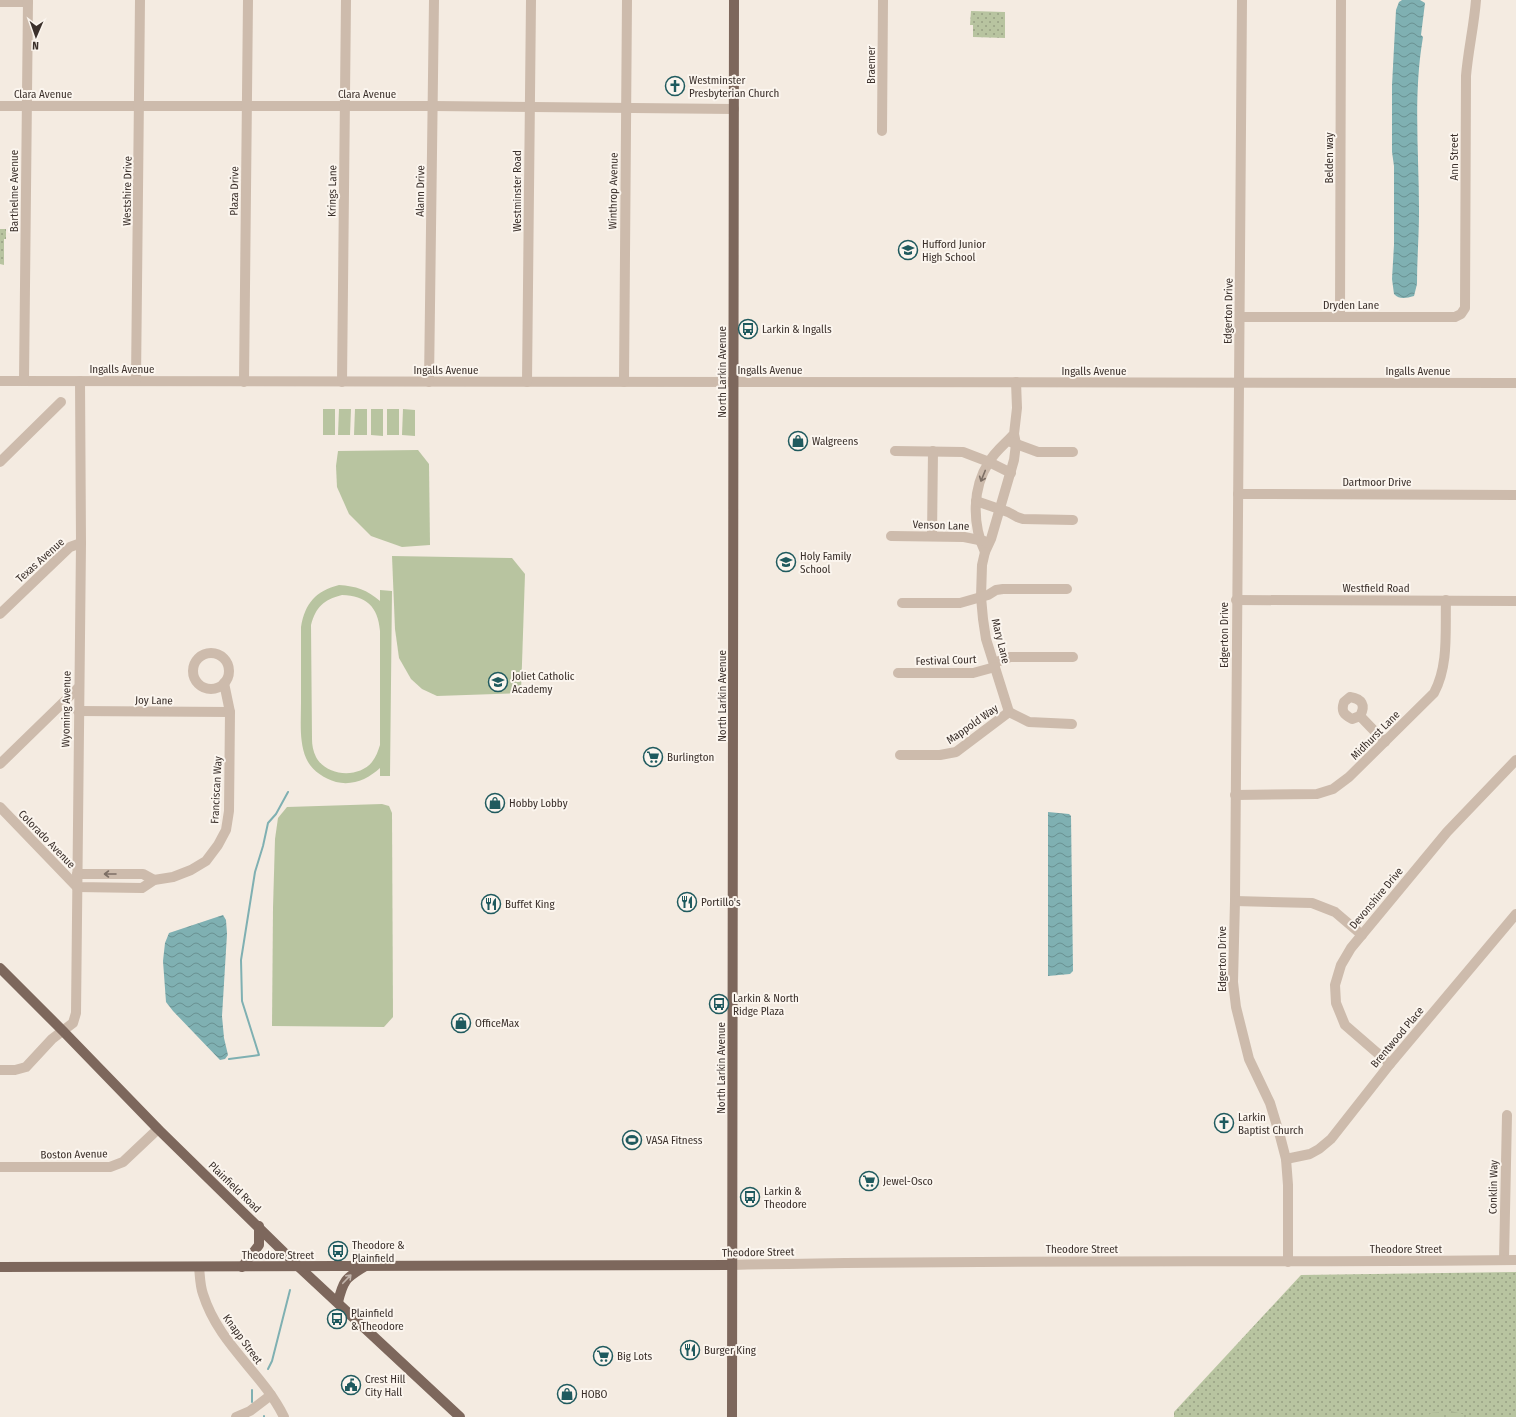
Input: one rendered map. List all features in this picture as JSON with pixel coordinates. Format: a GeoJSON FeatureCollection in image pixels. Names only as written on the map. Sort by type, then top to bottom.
{"type":"FeatureCollection","features":[{"type":"Feature","properties":{"kind":"main road","name":"North Larkin Avenue"},"geometry":{"type":"LineString","coordinates":[[732,1417],[734,0]]}},
{"type":"Feature","properties":{"kind":"main road","name":"Plainfield Road"},"geometry":{"type":"LineString","coordinates":[[0,968],[158,1128],[300,1267],[460,1417]]}},
{"type":"Feature","properties":{"kind":"main road"},"geometry":{"type":"LineString","coordinates":[[242,1267],[259,1245],[258,1226]]}},
{"type":"Feature","properties":{"kind":"main road"},"geometry":{"type":"LineString","coordinates":[[338,1302],[342,1286],[346,1278],[368,1265]]}},
{"type":"Feature","properties":{"kind":"main road","name":"Theodore Street"},"geometry":{"type":"LineString","coordinates":[[0,1267],[732,1265]]}},
{"type":"Feature","properties":{"kind":"street","name":"Westshire Drive"},"geometry":{"type":"LineString","coordinates":[[136,381],[140,0]]}},
{"type":"Feature","properties":{"kind":"street","name":"Plaza Drive"},"geometry":{"type":"LineString","coordinates":[[244,382],[248,0]]}},
{"type":"Feature","properties":{"kind":"street","name":"Krings Lane"},"geometry":{"type":"LineString","coordinates":[[342,382],[346,0]]}},
{"type":"Feature","properties":{"kind":"street","name":"Alann Drive"},"geometry":{"type":"LineString","coordinates":[[429,382],[434,0]]}},
{"type":"Feature","properties":{"kind":"street","name":"Westminster Road"},"geometry":{"type":"LineString","coordinates":[[527,382],[531,0]]}},
{"type":"Feature","properties":{"kind":"street","name":"Winthrop Avenue"},"geometry":{"type":"LineString","coordinates":[[624,382],[627,0]]}},
{"type":"Feature","properties":{"kind":"street","name":"Braemer"},"geometry":{"type":"LineString","coordinates":[[882,131],[883,0]]}},
{"type":"Feature","properties":{"kind":"street","name":"Edgerton Drive"},"geometry":{"type":"LineString","coordinates":[[1242,0],[1236,600],[1235,900],[1232,982],[1236,1007],[1250,1059],[1270,1103],[1286,1159],[1288,1185],[1288,1262]]}},
{"type":"Feature","properties":{"kind":"street","name":"Belden way"},"geometry":{"type":"LineString","coordinates":[[1340,317],[1341,0]]}},
{"type":"Feature","properties":{"kind":"street","name":"Ann Street"},"geometry":{"type":"LineString","coordinates":[[1461,314],[1465,308],[1466,76],[1468,54],[1475,19],[1476,0]]}},
{"type":"Feature","properties":{"kind":"street"},"geometry":{"type":"LineString","coordinates":[[0,2],[28,1]]}},
{"type":"Feature","properties":{"kind":"street","name":"Barthelme Avenue"},"geometry":{"type":"LineString","coordinates":[[24,381],[28,1]]}},
{"type":"Feature","properties":{"kind":"street","name":"Clara Avenue"},"geometry":{"type":"LineString","coordinates":[[0,106],[433,106],[734,109]]}},
{"type":"Feature","properties":{"kind":"street","name":"Dryden Lane"},"geometry":{"type":"LineString","coordinates":[[1240,317],[1455,317],[1461,314]]}},
{"type":"Feature","properties":{"kind":"street","name":"Ingalls Avenue"},"geometry":{"type":"LineString","coordinates":[[0,381],[1516,383]]}},
{"type":"Feature","properties":{"kind":"street","name":"Wyoming Avenue"},"geometry":{"type":"LineString","coordinates":[[0,1070],[15,1070],[26,1067],[52,1038],[73,1024],[76,1013],[78,688],[81,543],[80,381]]}},
{"type":"Feature","properties":{"kind":"street","name":"Mary Lane"},"geometry":{"type":"LineString","coordinates":[[1009,712],[986,639],[981,597],[982,565],[1011,473],[1017,408],[1016,382]]}},
{"type":"Feature","properties":{"kind":"street"},"geometry":{"type":"LineString","coordinates":[[0,462],[61,402]]}},
{"type":"Feature","properties":{"kind":"street"},"geometry":{"type":"LineString","coordinates":[[987,547],[979,540],[976,501],[979,486],[989,462],[1013,440],[1038,452],[1073,452]]}},
{"type":"Feature","properties":{"kind":"street"},"geometry":{"type":"LineString","coordinates":[[895,451],[963,452],[989,462],[1011,473]]}},
{"type":"Feature","properties":{"kind":"street"},"geometry":{"type":"LineString","coordinates":[[932,536],[933,451]]}},
{"type":"Feature","properties":{"kind":"street","name":"Dartmoor Drive"},"geometry":{"type":"LineString","coordinates":[[1238,494],[1516,495]]}},
{"type":"Feature","properties":{"kind":"street"},"geometry":{"type":"LineString","coordinates":[[976,501],[1023,519],[1073,520]]}},
{"type":"Feature","properties":{"kind":"street","name":"Venson Lane"},"geometry":{"type":"LineString","coordinates":[[891,536],[964,537],[979,540]]}},
{"type":"Feature","properties":{"kind":"street","name":"Texas Avenue"},"geometry":{"type":"LineString","coordinates":[[0,614],[70,547],[81,543]]}},
{"type":"Feature","properties":{"kind":"street"},"geometry":{"type":"LineString","coordinates":[[902,603],[960,603],[971,601],[988,595],[996,590],[1003,589],[1067,589]]}},
{"type":"Feature","properties":{"kind":"street","name":"Westfield Road"},"geometry":{"type":"LineString","coordinates":[[1236,600],[1516,601]]}},
{"type":"Feature","properties":{"kind":"street","name":"Midhurst Lane"},"geometry":{"type":"LineString","coordinates":[[1235,795],[1311,794],[1333,789],[1349,777],[1434,693],[1441,680],[1444,664],[1446,600]]}},
{"type":"Feature","properties":{"kind":"street","name":"Festival Court"},"geometry":{"type":"LineString","coordinates":[[898,672],[973,673],[1010,657],[1073,658]]}},
{"type":"Feature","properties":{"kind":"street","name":"Franciscan Way"},"geometry":{"type":"LineString","coordinates":[[142,891],[154,880],[173,877],[191,870],[206,861],[218,846],[226,830],[229,811],[230,712],[224,683]]}},
{"type":"Feature","properties":{"kind":"street"},"geometry":{"type":"LineString","coordinates":[[0,764],[78,688]]}},
{"type":"Feature","properties":{"kind":"street","name":"Joy Lane"},"geometry":{"type":"LineString","coordinates":[[78,711],[230,712]]}},
{"type":"Feature","properties":{"kind":"street"},"geometry":{"type":"LineString","coordinates":[[1009,712],[1029,722],[1072,724]]}},
{"type":"Feature","properties":{"kind":"street","name":"Mappold Way"},"geometry":{"type":"LineString","coordinates":[[900,755],[940,755],[956,752],[1009,712]]}},
{"type":"Feature","properties":{"kind":"street"},"geometry":{"type":"LineString","coordinates":[[1360,716],[1385,742]]}},
{"type":"Feature","properties":{"kind":"street","name":"Devonshire Drive"},"geometry":{"type":"LineString","coordinates":[[1390,1064],[1346,1025],[1336,1003],[1335,985],[1341,965],[1351,948],[1447,832],[1516,760]]}},
{"type":"Feature","properties":{"kind":"street","name":"Colorado Avenue"},"geometry":{"type":"LineString","coordinates":[[0,807],[77,887]]}},
{"type":"Feature","properties":{"kind":"street"},"geometry":{"type":"LineString","coordinates":[[77,887],[142,891],[143,871]]}},
{"type":"Feature","properties":{"kind":"street"},"geometry":{"type":"LineString","coordinates":[[77,874],[143,871],[154,880]]}},
{"type":"Feature","properties":{"kind":"street"},"geometry":{"type":"LineString","coordinates":[[1235,900],[1312,903],[1335,912],[1362,935]]}},
{"type":"Feature","properties":{"kind":"street","name":"Brentwood Place"},"geometry":{"type":"LineString","coordinates":[[1286,1159],[1310,1154],[1331,1139],[1390,1064],[1516,914]]}},
{"type":"Feature","properties":{"kind":"street","name":"Conklin Way"},"geometry":{"type":"LineString","coordinates":[[1504,1260],[1507,1115]]}},
{"type":"Feature","properties":{"kind":"street","name":"Boston Avenue"},"geometry":{"type":"LineString","coordinates":[[0,1167],[110,1167],[123,1162],[158,1128]]}},
{"type":"Feature","properties":{"kind":"street","name":"Theodore Street"},"geometry":{"type":"LineString","coordinates":[[732,1265],[1062,1261],[1288,1262],[1516,1260]]}},
{"type":"Feature","properties":{"kind":"street","name":"Knapp Street"},"geometry":{"type":"LineString","coordinates":[[199,1267],[202,1293],[209,1312],[233,1350],[271,1395],[284,1417]]}},
{"type":"Feature","properties":{"kind":"street"},"geometry":{"type":"LineString","coordinates":[[236,1417],[250,1411],[271,1395]]}},
{"type":"Feature","properties":{"kind":"green space"},"geometry":{"type":"Polygon","coordinates":[[[971,11],[1005,12],[1005,38],[973,37],[973,25],[970,25],[971,11]]]}},
{"type":"Feature","properties":{"kind":"green space"},"geometry":{"type":"Polygon","coordinates":[[[0,229],[6,229],[6,239],[4,239],[4,265],[0,264],[0,229]]]}},
{"type":"Feature","properties":{"kind":"green space"},"geometry":{"type":"Polygon","coordinates":[[[323,409],[335,409],[335,435],[323,435],[323,409]]]}},
{"type":"Feature","properties":{"kind":"green space"},"geometry":{"type":"Polygon","coordinates":[[[339,409],[351,409],[350,435],[338,435],[339,409]]]}},
{"type":"Feature","properties":{"kind":"green space"},"geometry":{"type":"Polygon","coordinates":[[[355,409],[367,409],[367,435],[354,435],[355,409]]]}},
{"type":"Feature","properties":{"kind":"green space"},"geometry":{"type":"Polygon","coordinates":[[[371,409],[383,409],[383,436],[371,435],[371,409]]]}},
{"type":"Feature","properties":{"kind":"green space"},"geometry":{"type":"Polygon","coordinates":[[[387,409],[399,409],[399,435],[387,435],[387,409]]]}},
{"type":"Feature","properties":{"kind":"green space"},"geometry":{"type":"Polygon","coordinates":[[[403,409],[415,410],[415,436],[402,435],[403,409]]]}},
{"type":"Feature","properties":{"kind":"green space"},"geometry":{"type":"Polygon","coordinates":[[[418,450],[429,464],[430,545],[402,547],[371,536],[349,514],[337,487],[336,466],[338,451],[418,450]]]}},
{"type":"Feature","properties":{"kind":"green space"},"geometry":{"type":"Polygon","coordinates":[[[392,556],[512,558],[525,574],[521,693],[437,696],[422,689],[411,679],[399,658],[395,629],[392,556]]]}},
{"type":"Feature","properties":{"kind":"green space"},"geometry":{"type":"Polygon","coordinates":[[[339,585],[351,586],[366,591],[380,601],[380,590],[392,591],[390,776],[380,776],[380,768],[360,781],[348,783],[336,782],[322,776],[314,770],[306,758],[302,745],[301,731],[301,627],[305,611],[313,599],[339,585]],[[342,595],[325,602],[315,613],[311,625],[313,748],[316,757],[321,763],[327,768],[342,773],[359,771],[366,767],[372,762],[380,745],[379,622],[377,615],[369,604],[364,600],[342,595]]]}},
{"type":"Feature","properties":{"kind":"green space"},"geometry":{"type":"Polygon","coordinates":[[[382,804],[389,806],[392,813],[393,1017],[384,1027],[272,1026],[273,908],[275,839],[278,818],[287,807],[382,804]]]}},
{"type":"Feature","properties":{"kind":"green space"},"geometry":{"type":"Polygon","coordinates":[[[1516,1272],[1516,1417],[1174,1417],[1174,1412],[1301,1275],[1516,1272]]]}},
{"type":"Feature","properties":{"kind":"green space"},"geometry":{"type":"Polygon","coordinates":[[[1451,1411],[1473,1417],[1427,1417],[1431,1413],[1451,1411]]]}},
{"type":"Feature","properties":{"kind":"water"},"geometry":{"type":"Polygon","coordinates":[[[1402,0],[1420,0],[1425,3],[1421,35],[1423,37],[1417,102],[1419,211],[1417,284],[1414,296],[1403,298],[1394,294],[1392,279],[1394,245],[1394,166],[1392,152],[1392,85],[1396,10],[1399,2],[1402,0]]]}},
{"type":"Feature","properties":{"kind":"water"},"geometry":{"type":"Polygon","coordinates":[[[1048,812],[1069,814],[1071,816],[1073,971],[1070,974],[1048,976],[1048,812]]]}},
{"type":"Feature","properties":{"kind":"water"},"geometry":{"type":"Polygon","coordinates":[[[223,915],[226,920],[227,934],[222,1016],[224,1038],[228,1055],[225,1059],[220,1060],[166,1002],[163,961],[165,943],[169,933],[223,915]]]}},
{"type":"Feature","properties":{"kind":"waterway"},"geometry":{"type":"LineString","coordinates":[[229,1059],[259,1055],[242,1001],[241,960],[255,872],[268,823],[276,814],[288,792]]}},
{"type":"Feature","properties":{"kind":"waterway"},"geometry":{"type":"LineString","coordinates":[[268,1369],[272,1361],[290,1290]]}},
{"type":"Feature","properties":{"kind":"waterway"},"geometry":{"type":"LineString","coordinates":[[252,1390],[252,1402]]}},
{"type":"Feature","properties":{"kind":"place","name":"Westminster Presbyterian Church"},"geometry":{"type":"Point","coordinates":[675,86]}},
{"type":"Feature","properties":{"kind":"place","name":"Hufford Junior High School"},"geometry":{"type":"Point","coordinates":[908,250]}},
{"type":"Feature","properties":{"kind":"place","name":"Larkin & Ingalls"},"geometry":{"type":"Point","coordinates":[748,329]}},
{"type":"Feature","properties":{"kind":"place","name":"Walgreens"},"geometry":{"type":"Point","coordinates":[798,441]}},
{"type":"Feature","properties":{"kind":"place","name":"Holy Family School"},"geometry":{"type":"Point","coordinates":[786,562]}},
{"type":"Feature","properties":{"kind":"place","name":"Joliet Catholic Academy"},"geometry":{"type":"Point","coordinates":[498,682]}},
{"type":"Feature","properties":{"kind":"place","name":"Burlington"},"geometry":{"type":"Point","coordinates":[653,757]}},
{"type":"Feature","properties":{"kind":"place","name":"Hobby Lobby"},"geometry":{"type":"Point","coordinates":[495,803]}},
{"type":"Feature","properties":{"kind":"place","name":"Portillo's"},"geometry":{"type":"Point","coordinates":[687,902]}},
{"type":"Feature","properties":{"kind":"place","name":"Buffet King"},"geometry":{"type":"Point","coordinates":[491,904]}},
{"type":"Feature","properties":{"kind":"place","name":"Larkin & North Ridge Plaza"},"geometry":{"type":"Point","coordinates":[719,1004]}},
{"type":"Feature","properties":{"kind":"place","name":"OfficeMax"},"geometry":{"type":"Point","coordinates":[461,1023]}},
{"type":"Feature","properties":{"kind":"place","name":"Larkin Baptist Church"},"geometry":{"type":"Point","coordinates":[1224,1123]}},
{"type":"Feature","properties":{"kind":"place","name":"VASA Fitness"},"geometry":{"type":"Point","coordinates":[632,1140]}},
{"type":"Feature","properties":{"kind":"place","name":"Jewel-Osco"},"geometry":{"type":"Point","coordinates":[869,1181]}},
{"type":"Feature","properties":{"kind":"place","name":"Larkin & Theodore"},"geometry":{"type":"Point","coordinates":[750,1197]}},
{"type":"Feature","properties":{"kind":"place","name":"Theodore & Plainfield"},"geometry":{"type":"Point","coordinates":[338,1251]}},
{"type":"Feature","properties":{"kind":"place","name":"Plainfield & Theodore"},"geometry":{"type":"Point","coordinates":[337,1319]}},
{"type":"Feature","properties":{"kind":"place","name":"Burger King"},"geometry":{"type":"Point","coordinates":[690,1350]}},
{"type":"Feature","properties":{"kind":"place","name":"Big Lots"},"geometry":{"type":"Point","coordinates":[603,1356]}},
{"type":"Feature","properties":{"kind":"place","name":"Crest Hill City Hall"},"geometry":{"type":"Point","coordinates":[351,1385]}},
{"type":"Feature","properties":{"kind":"place","name":"HOBO"},"geometry":{"type":"Point","coordinates":[567,1394]}}]}
